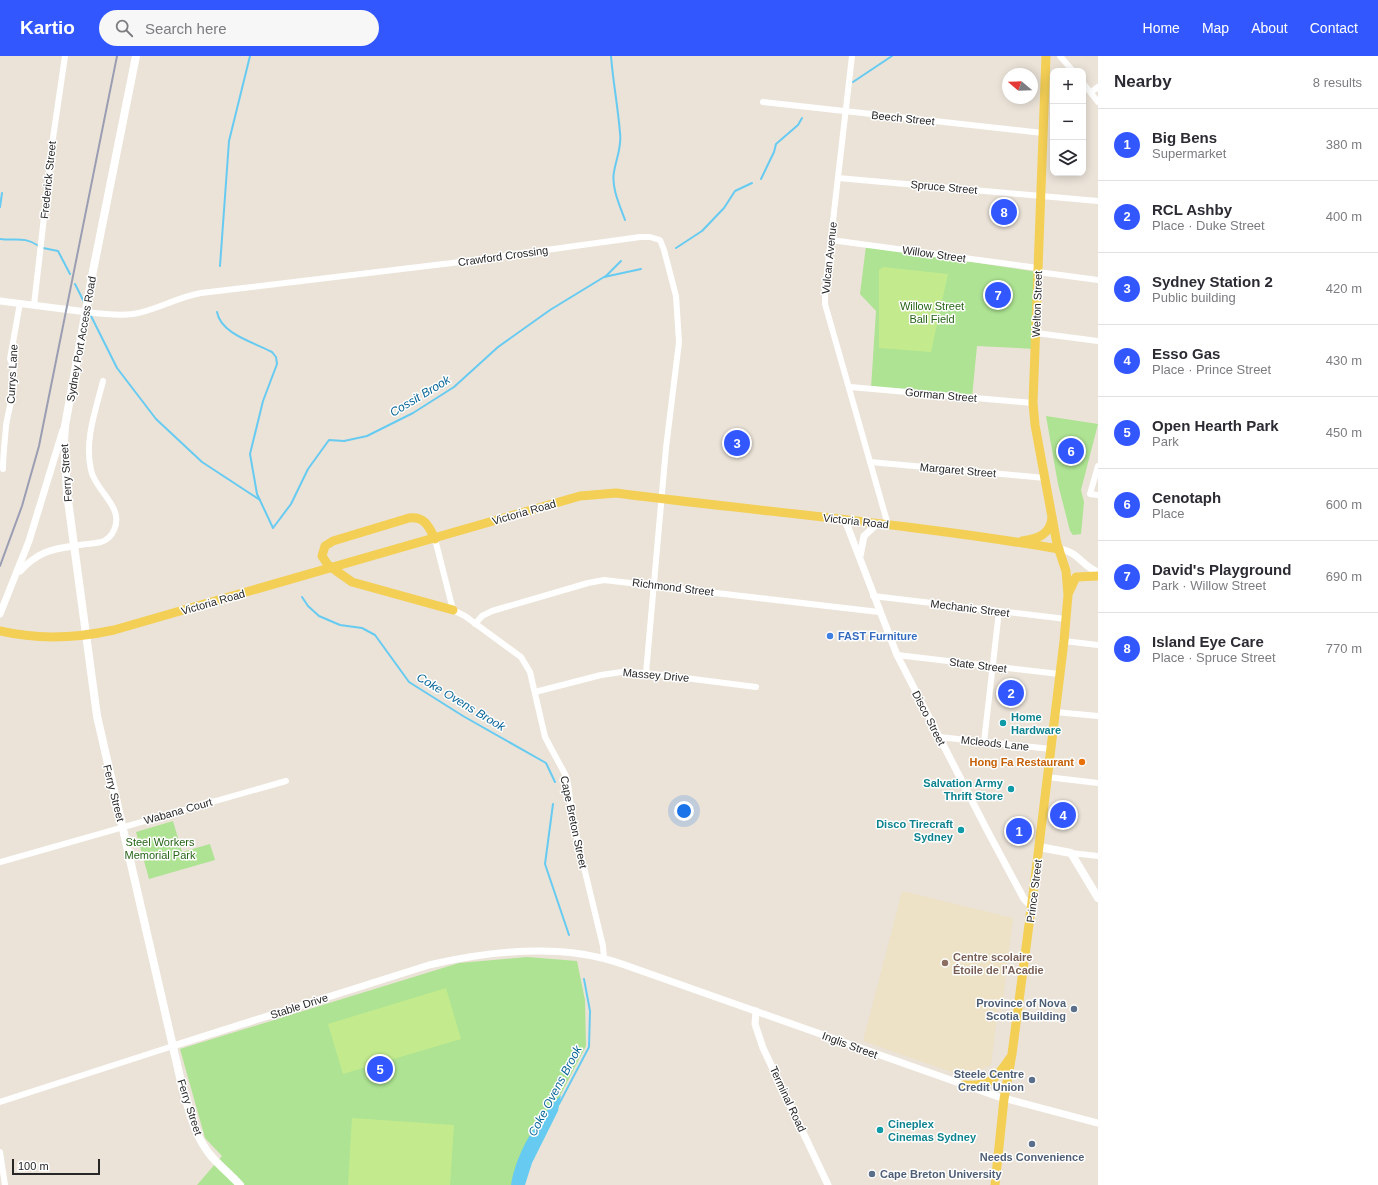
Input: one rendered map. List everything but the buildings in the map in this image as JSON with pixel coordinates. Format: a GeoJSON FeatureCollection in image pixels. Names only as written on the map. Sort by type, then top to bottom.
{"type":"FeatureCollection","features":[{"type":"Feature","properties":{"kind":"main road","name":"Sydney Port Access Road"},"geometry":{"type":"LineString","coordinates":[[65,426],[87,312],[93,271],[136,56]]}},
{"type":"Feature","properties":{"kind":"main road","name":"Welton Street"},"geometry":{"type":"LineString","coordinates":[[1046,56],[1042,196],[1033,403],[1035,425],[1059,549]]}},
{"type":"Feature","properties":{"kind":"main road","name":"Ferry Street"},"geometry":{"type":"LineString","coordinates":[[65,426],[65,470],[97,716],[122,827],[173,1046],[192,1120],[202,1143],[211,1156],[240,1185]]}},
{"type":"Feature","properties":{"kind":"main road","name":"Victoria Road"},"geometry":{"type":"LineString","coordinates":[[0,631],[23,635],[60,637],[96,634],[132,625],[344,563],[435,539],[584,495],[616,493],[888,525],[1059,549]]}},
{"type":"Feature","properties":{"kind":"main road"},"geometry":{"type":"LineString","coordinates":[[1015,542],[1044,535],[1050,526],[1052,516]]}},
{"type":"Feature","properties":{"kind":"main road"},"geometry":{"type":"LineString","coordinates":[[435,539],[424,520],[419,518],[409,518],[333,541],[325,546],[322,556],[328,565],[352,582],[453,610]]}},
{"type":"Feature","properties":{"kind":"main road","name":"Prince Street"},"geometry":{"type":"LineString","coordinates":[[994,1185],[1004,1099],[1012,1054],[1032,906],[1064,641],[1068,595],[1066,571],[1059,549]]}},
{"type":"Feature","properties":{"kind":"main road"},"geometry":{"type":"LineString","coordinates":[[1068,595],[1076,577],[1098,576]]}},
{"type":"Feature","properties":{"kind":"main road"},"geometry":{"type":"LineString","coordinates":[[1039,846],[1071,853],[1098,898]]}},
{"type":"Feature","properties":{"kind":"main road"},"geometry":{"type":"LineString","coordinates":[[964,1085],[979,1086],[995,1080],[1012,1054]]}},
{"type":"Feature","properties":{"kind":"street","name":"Frederick Street"},"geometry":{"type":"LineString","coordinates":[[34,305],[53,138],[65,56]]}},
{"type":"Feature","properties":{"kind":"street","name":"Vulcan Avenue"},"geometry":{"type":"LineString","coordinates":[[852,56],[825,290],[825,304],[850,386],[888,525]]}},
{"type":"Feature","properties":{"kind":"street"},"geometry":{"type":"LineString","coordinates":[[1060,56],[1070,68]]}},
{"type":"Feature","properties":{"kind":"street"},"geometry":{"type":"LineString","coordinates":[[1086,86],[1098,102]]}},
{"type":"Feature","properties":{"kind":"street"},"geometry":{"type":"LineString","coordinates":[[1091,92],[1098,87]]}},
{"type":"Feature","properties":{"kind":"street","name":"Beech Street"},"geometry":{"type":"LineString","coordinates":[[764,102],[1043,134]]}},
{"type":"Feature","properties":{"kind":"street","name":"Spruce Street"},"geometry":{"type":"LineString","coordinates":[[838,178],[1098,201]]}},
{"type":"Feature","properties":{"kind":"street","name":"Crawford Crossing"},"geometry":{"type":"LineString","coordinates":[[87,312],[133,314],[150,310],[184,296],[201,293],[650,237],[660,240],[676,296],[679,342],[661,499]]}},
{"type":"Feature","properties":{"kind":"street","name":"Willow Street"},"geometry":{"type":"LineString","coordinates":[[831,240],[1098,280]]}},
{"type":"Feature","properties":{"kind":"street"},"geometry":{"type":"LineString","coordinates":[[0,301],[87,312]]}},
{"type":"Feature","properties":{"kind":"street","name":"Currys Lane"},"geometry":{"type":"LineString","coordinates":[[3,469],[5,437],[11,405],[14,374],[14,368],[10,359],[20,303]]}},
{"type":"Feature","properties":{"kind":"street"},"geometry":{"type":"LineString","coordinates":[[1036,332],[1098,341]]}},
{"type":"Feature","properties":{"kind":"street"},"geometry":{"type":"LineString","coordinates":[[17,574],[31,559],[38,555],[58,548],[100,542],[113,533],[116,525],[115,512],[91,472],[90,461],[92,426],[103,381]]}},
{"type":"Feature","properties":{"kind":"street","name":"Gorman Street"},"geometry":{"type":"LineString","coordinates":[[850,386],[1033,403]]}},
{"type":"Feature","properties":{"kind":"street","name":"Sydney Port Access Road"},"geometry":{"type":"LineString","coordinates":[[0,614],[17,574],[41,508],[65,426]]}},
{"type":"Feature","properties":{"kind":"street","name":"Margaret Street"},"geometry":{"type":"LineString","coordinates":[[870,462],[1045,478]]}},
{"type":"Feature","properties":{"kind":"street"},"geometry":{"type":"LineString","coordinates":[[1098,466],[1090,494],[1098,495]]}},
{"type":"Feature","properties":{"kind":"street"},"geometry":{"type":"LineString","coordinates":[[646,673],[661,499]]}},
{"type":"Feature","properties":{"kind":"street","name":"Disco Street"},"geometry":{"type":"LineString","coordinates":[[845,520],[897,655],[1024,899],[1032,906]]}},
{"type":"Feature","properties":{"kind":"street"},"geometry":{"type":"LineString","coordinates":[[859,558],[864,536],[877,524]]}},
{"type":"Feature","properties":{"kind":"street"},"geometry":{"type":"LineString","coordinates":[[435,539],[453,610]]}},
{"type":"Feature","properties":{"kind":"street"},"geometry":{"type":"LineString","coordinates":[[1059,549],[1073,553],[1088,567],[1098,572]]}},
{"type":"Feature","properties":{"kind":"street","name":"Richmond Street"},"geometry":{"type":"LineString","coordinates":[[475,624],[487,612],[588,583],[612,580],[880,612]]}},
{"type":"Feature","properties":{"kind":"street","name":"Mechanic Street"},"geometry":{"type":"LineString","coordinates":[[873,596],[1066,620]]}},
{"type":"Feature","properties":{"kind":"street","name":"Cape Breton Street"},"geometry":{"type":"LineString","coordinates":[[453,610],[521,657],[530,672],[545,737],[566,776],[573,822],[603,946],[604,958]]}},
{"type":"Feature","properties":{"kind":"street"},"geometry":{"type":"LineString","coordinates":[[984,742],[1000,611]]}},
{"type":"Feature","properties":{"kind":"street"},"geometry":{"type":"LineString","coordinates":[[1064,641],[1098,645]]}},
{"type":"Feature","properties":{"kind":"street","name":"State Street"},"geometry":{"type":"LineString","coordinates":[[897,655],[1060,674]]}},
{"type":"Feature","properties":{"kind":"street","name":"Massey Drive"},"geometry":{"type":"LineString","coordinates":[[535,692],[611,673],[646,673],[756,687]]}},
{"type":"Feature","properties":{"kind":"street"},"geometry":{"type":"LineString","coordinates":[[1055,712],[1098,716]]}},
{"type":"Feature","properties":{"kind":"street","name":"Mcleods Lane"},"geometry":{"type":"LineString","coordinates":[[939,737],[1051,749]]}},
{"type":"Feature","properties":{"kind":"street"},"geometry":{"type":"LineString","coordinates":[[1047,777],[1098,783]]}},
{"type":"Feature","properties":{"kind":"street","name":"Wabana Court"},"geometry":{"type":"LineString","coordinates":[[0,862],[286,781]]}},
{"type":"Feature","properties":{"kind":"street"},"geometry":{"type":"LineString","coordinates":[[1071,853],[1098,856]]}},
{"type":"Feature","properties":{"kind":"street","name":"Stable Drive"},"geometry":{"type":"LineString","coordinates":[[0,1102],[429,965],[458,958],[489,954],[528,952],[586,954],[604,958]]}},
{"type":"Feature","properties":{"kind":"street","name":"Inglis Street"},"geometry":{"type":"LineString","coordinates":[[604,958],[1004,1099],[1098,1123]]}},
{"type":"Feature","properties":{"kind":"street","name":"Terminal Road"},"geometry":{"type":"LineString","coordinates":[[756,1011],[755,1024],[763,1048],[828,1185]]}},
{"type":"Feature","properties":{"kind":"street"},"geometry":{"type":"LineString","coordinates":[[0,1152],[6,1185]]}},
{"type":"Feature","properties":{"kind":"shaded area","name":"Centre scolaire Étoile de l'Acadie"},"geometry":{"type":"Polygon","coordinates":[[[902,891],[1013,918],[1002,1010],[998,1009],[991,1065],[965,1077],[863,1041],[902,891]]]}},
{"type":"Feature","properties":{"kind":"green space","name":"Willow Street Ball Field"},"geometry":{"type":"Polygon","coordinates":[[[866,246],[1038,272],[1035,349],[977,346],[972,397],[871,388],[876,311],[860,294],[866,246]]]}},
{"type":"Feature","properties":{"kind":"green space"},"geometry":{"type":"Polygon","coordinates":[[[883,267],[948,274],[931,352],[879,348],[879,270],[883,267]]]}},
{"type":"Feature","properties":{"kind":"green space"},"geometry":{"type":"Polygon","coordinates":[[[1046,416],[1098,424],[1081,490],[1084,502],[1081,534],[1073,535],[1070,531],[1058,484],[1046,416]]]}},
{"type":"Feature","properties":{"kind":"green space","name":"Steel Workers Memorial Park"},"geometry":{"type":"Polygon","coordinates":[[[173,821],[182,852],[210,844],[215,860],[149,879],[136,832],[173,821]]]}},
{"type":"Feature","properties":{"kind":"green space"},"geometry":{"type":"Polygon","coordinates":[[[527,957],[577,961],[585,1000],[586,1046],[526,1161],[523,1185],[197,1185],[222,1156],[205,1138],[180,1049],[459,963],[527,957]]]}},
{"type":"Feature","properties":{"kind":"green space"},"geometry":{"type":"Polygon","coordinates":[[[446,988],[461,1039],[343,1074],[328,1024],[446,988]]]}},
{"type":"Feature","properties":{"kind":"green space"},"geometry":{"type":"Polygon","coordinates":[[[352,1118],[454,1125],[450,1185],[348,1185],[352,1118]]]}},
{"type":"Feature","properties":{"kind":"water"},"geometry":{"type":"Polygon","coordinates":[[[561,1095],[558,1111],[532,1163],[525,1185],[511,1185],[518,1160],[529,1136],[544,1114],[561,1095]]]}},
{"type":"Feature","properties":{"kind":"waterway"},"geometry":{"type":"LineString","coordinates":[[220,266],[229,141],[250,56]]}},
{"type":"Feature","properties":{"kind":"waterway"},"geometry":{"type":"LineString","coordinates":[[611,56],[620,138],[620,148],[613,178],[616,196],[625,220]]}},
{"type":"Feature","properties":{"kind":"waterway","name":"Cossit Brook"},"geometry":{"type":"LineString","coordinates":[[853,82],[892,56]]}},
{"type":"Feature","properties":{"kind":"waterway","name":"Cossit Brook"},"geometry":{"type":"LineString","coordinates":[[761,179],[774,152],[776,144],[798,125],[802,118]]}},
{"type":"Feature","properties":{"kind":"waterway","name":"Cossit Brook"},"geometry":{"type":"LineString","coordinates":[[676,248],[702,231],[724,208],[735,191],[752,183]]}},
{"type":"Feature","properties":{"kind":"waterway"},"geometry":{"type":"LineString","coordinates":[[0,207],[2,193]]}},
{"type":"Feature","properties":{"kind":"waterway"},"geometry":{"type":"LineString","coordinates":[[0,239],[24,240],[39,246]]}},
{"type":"Feature","properties":{"kind":"waterway"},"geometry":{"type":"LineString","coordinates":[[43,248],[58,251],[70,274]]}},
{"type":"Feature","properties":{"kind":"waterway"},"geometry":{"type":"LineString","coordinates":[[605,277],[621,261]]}},
{"type":"Feature","properties":{"kind":"waterway","name":"Cossit Brook"},"geometry":{"type":"LineString","coordinates":[[217,312],[220,320],[231,332],[272,352],[276,357],[277,364],[263,401],[250,454],[257,494],[273,528],[291,504],[308,469],[329,440],[344,441],[367,436],[413,413],[454,387],[498,347],[550,310],[604,277],[641,269]]}},
{"type":"Feature","properties":{"kind":"waterway"},"geometry":{"type":"LineString","coordinates":[[75,284],[84,302]]}},
{"type":"Feature","properties":{"kind":"waterway"},"geometry":{"type":"LineString","coordinates":[[90,314],[117,368],[156,419],[202,462],[260,500]]}},
{"type":"Feature","properties":{"kind":"waterway","name":"Coke Ovens Brook"},"geometry":{"type":"LineString","coordinates":[[302,597],[308,606],[319,616],[340,625],[362,628],[375,635],[409,682],[463,716],[546,763],[555,782]]}},
{"type":"Feature","properties":{"kind":"waterway","name":"Coke Ovens Brook"},"geometry":{"type":"LineString","coordinates":[[553,804],[545,864],[569,935]]}},
{"type":"Feature","properties":{"kind":"waterway","name":"Coke Ovens Brook"},"geometry":{"type":"LineString","coordinates":[[559,1104],[589,1047],[590,1011],[584,979]]}},
{"type":"Feature","properties":{"kind":"railway"},"geometry":{"type":"LineString","coordinates":[[0,566],[22,506],[39,446],[117,56]]}},
{"type":"Feature","properties":{"kind":"place","name":"Island Eye Care"},"geometry":{"type":"Point","coordinates":[1004,212]}},
{"type":"Feature","properties":{"kind":"place","name":"David's Playground"},"geometry":{"type":"Point","coordinates":[998,295]}},
{"type":"Feature","properties":{"kind":"place","name":"Sydney Station 2"},"geometry":{"type":"Point","coordinates":[737,443]}},
{"type":"Feature","properties":{"kind":"place","name":"Cenotaph"},"geometry":{"type":"Point","coordinates":[1071,451]}},
{"type":"Feature","properties":{"kind":"place","name":"FAST Furniture"},"geometry":{"type":"Point","coordinates":[830,636]}},
{"type":"Feature","properties":{"kind":"place","name":"RCL Ashby"},"geometry":{"type":"Point","coordinates":[1011,693]}},
{"type":"Feature","properties":{"kind":"place","name":"Home Hardware"},"geometry":{"type":"Point","coordinates":[1003,723]}},
{"type":"Feature","properties":{"kind":"place","name":"Hong Fa Restaurant"},"geometry":{"type":"Point","coordinates":[1082,762]}},
{"type":"Feature","properties":{"kind":"place","name":"Salvation Army Thrift Store"},"geometry":{"type":"Point","coordinates":[1011,789]}},
{"type":"Feature","properties":{"kind":"place","name":"Esso Gas"},"geometry":{"type":"Point","coordinates":[1063,815]}},
{"type":"Feature","properties":{"kind":"place","name":"Disco Tirecraft Sydney"},"geometry":{"type":"Point","coordinates":[961,830]}},
{"type":"Feature","properties":{"kind":"place","name":"Big Bens"},"geometry":{"type":"Point","coordinates":[1019,831]}},
{"type":"Feature","properties":{"kind":"place","name":"Centre scolaire Étoile de l'Acadie"},"geometry":{"type":"Point","coordinates":[945,963]}},
{"type":"Feature","properties":{"kind":"place","name":"Province of Nova Scotia Building"},"geometry":{"type":"Point","coordinates":[1074,1009]}},
{"type":"Feature","properties":{"kind":"place","name":"Open Hearth Park"},"geometry":{"type":"Point","coordinates":[380,1069]}},
{"type":"Feature","properties":{"kind":"place","name":"Steele Centre Credit Union"},"geometry":{"type":"Point","coordinates":[1032,1080]}},
{"type":"Feature","properties":{"kind":"place","name":"Cineplex Cinemas Sydney"},"geometry":{"type":"Point","coordinates":[880,1130]}},
{"type":"Feature","properties":{"kind":"place","name":"Needs Convenience"},"geometry":{"type":"Point","coordinates":[1032,1144]}},
{"type":"Feature","properties":{"kind":"place","name":"Cape Breton University"},"geometry":{"type":"Point","coordinates":[872,1174]}}]}
